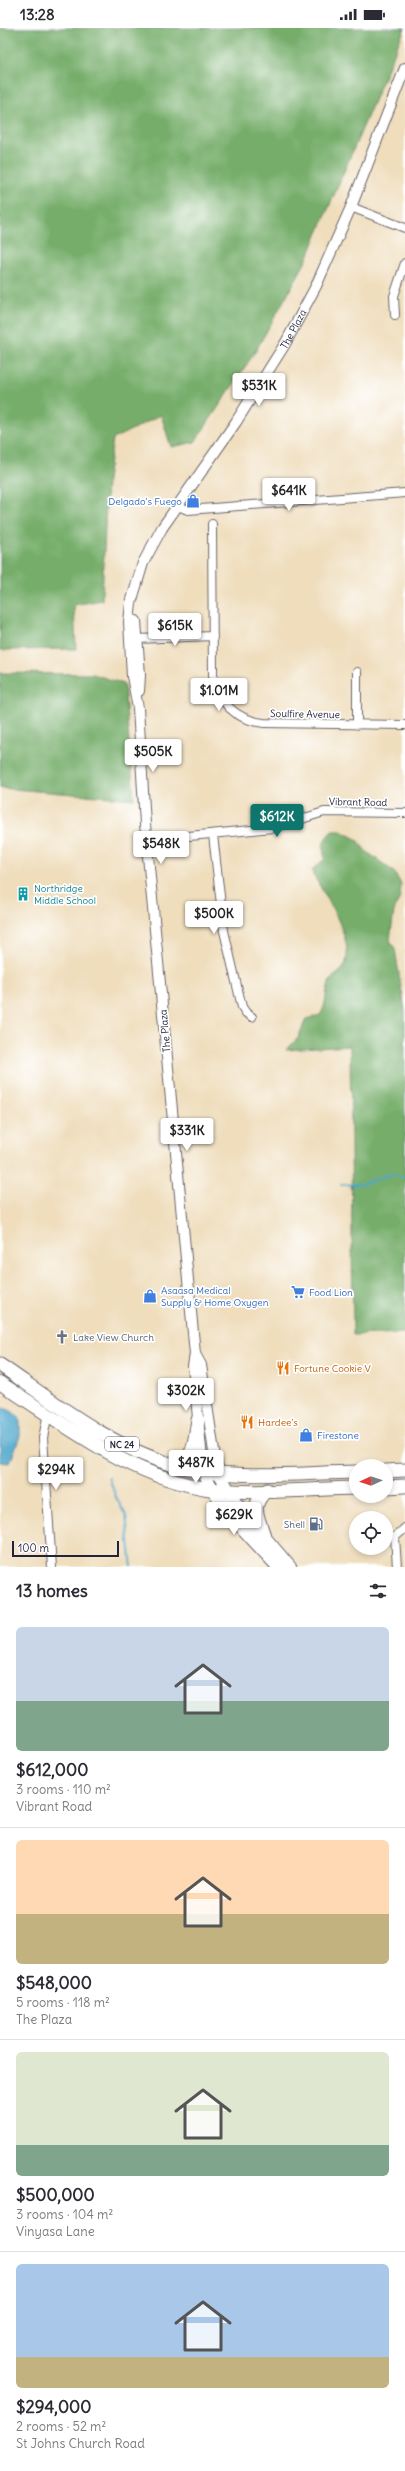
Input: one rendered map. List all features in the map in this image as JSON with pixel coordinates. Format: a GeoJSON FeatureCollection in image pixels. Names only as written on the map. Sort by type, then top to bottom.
{"type":"FeatureCollection","features":[{"type":"Feature","properties":{"kind":"main road","name":"NC 24"},"geometry":{"type":"LineString","coordinates":[[0,1366],[120,1442],[175,1465],[203,1470],[243,1474],[349,1472]]}},
{"type":"Feature","properties":{"kind":"main road","name":"NC 24"},"geometry":{"type":"LineString","coordinates":[[0,1383],[48,1413],[99,1449],[129,1464],[166,1478],[211,1489],[227,1490],[349,1488]]}},
{"type":"Feature","properties":{"kind":"main road"},"geometry":{"type":"LineString","coordinates":[[175,1465],[186,1461],[191,1454],[198,1420]]}},
{"type":"Feature","properties":{"kind":"main road","name":"The Plaza"},"geometry":{"type":"LineString","coordinates":[[203,1470],[211,1489],[278,1567]]}},
{"type":"Feature","properties":{"kind":"main road"},"geometry":{"type":"LineString","coordinates":[[393,1471],[405,1470]]}},
{"type":"Feature","properties":{"kind":"main road","name":"The Plaza"},"geometry":{"type":"LineString","coordinates":[[219,1472],[227,1490],[290,1567]]}},
{"type":"Feature","properties":{"kind":"main road"},"geometry":{"type":"LineString","coordinates":[[393,1487],[405,1486]]}},
{"type":"Feature","properties":{"kind":"main road"},"geometry":{"type":"LineString","coordinates":[[264,1536],[256,1504],[258,1499],[267,1490]]}},
{"type":"Feature","properties":{"kind":"street","name":"The Plaza"},"geometry":{"type":"LineString","coordinates":[[203,1470],[193,1366],[195,1354],[147,840],[138,708],[132,676],[129,639],[131,603],[148,551],[236,422],[285,344],[329,260],[405,68]]}},
{"type":"Feature","properties":{"kind":"street"},"geometry":{"type":"LineString","coordinates":[[351,207],[405,228]]}},
{"type":"Feature","properties":{"kind":"street"},"geometry":{"type":"LineString","coordinates":[[395,315],[394,296],[405,263]]}},
{"type":"Feature","properties":{"kind":"street"},"geometry":{"type":"LineString","coordinates":[[178,506],[188,510],[405,493]]}},
{"type":"Feature","properties":{"kind":"street","name":"Soulfire Avenue"},"geometry":{"type":"LineString","coordinates":[[212,524],[212,668],[216,687],[225,704],[240,716],[264,723],[405,725]]}},
{"type":"Feature","properties":{"kind":"street","name":"The Plaza"},"geometry":{"type":"LineString","coordinates":[[135,592],[136,639],[140,675],[138,708]]}},
{"type":"Feature","properties":{"kind":"street"},"geometry":{"type":"LineString","coordinates":[[136,639],[213,636]]}},
{"type":"Feature","properties":{"kind":"street"},"geometry":{"type":"LineString","coordinates":[[357,725],[358,672]]}},
{"type":"Feature","properties":{"kind":"street","name":"Vibrant Road"},"geometry":{"type":"LineString","coordinates":[[147,840],[213,835],[274,828],[324,812],[405,813]]}},
{"type":"Feature","properties":{"kind":"street"},"geometry":{"type":"LineString","coordinates":[[213,835],[224,931],[242,1007],[246,1013],[252,1017]]}},
{"type":"Feature","properties":{"kind":"street","name":"The Plaza"},"geometry":{"type":"LineString","coordinates":[[195,1354],[201,1365],[214,1452],[219,1472]]}},
{"type":"Feature","properties":{"kind":"street"},"geometry":{"type":"LineString","coordinates":[[48,1413],[43,1438],[52,1567]]}},
{"type":"Feature","properties":{"kind":"street"},"geometry":{"type":"LineString","coordinates":[[396,1567],[395,1536],[405,1528]]}},
{"type":"Feature","properties":{"kind":"green space"},"geometry":{"type":"Polygon","coordinates":[[[0,28],[405,28],[306,261],[255,352],[195,442],[171,447],[161,415],[113,439],[107,480],[102,600],[74,605],[76,649],[0,650],[0,28]]]}},
{"type":"Feature","properties":{"kind":"green space"},"geometry":{"type":"Polygon","coordinates":[[[0,673],[93,674],[124,684],[134,799],[0,788],[0,673]]]}},
{"type":"Feature","properties":{"kind":"green space"},"geometry":{"type":"Polygon","coordinates":[[[332,831],[341,831],[356,839],[366,851],[394,872],[401,884],[400,897],[394,911],[390,940],[395,949],[405,1011],[405,1333],[353,1335],[350,1046],[286,1050],[298,1038],[306,1019],[320,1015],[324,1007],[329,983],[343,968],[346,962],[347,952],[342,929],[331,905],[313,874],[313,869],[325,859],[323,850],[324,844],[326,838],[332,831]]]}},
{"type":"Feature","properties":{"kind":"water"},"geometry":{"type":"Polygon","coordinates":[[[0,1408],[12,1411],[20,1419],[20,1436],[10,1463],[0,1462],[0,1408]]]}},
{"type":"Feature","properties":{"kind":"waterway"},"geometry":{"type":"LineString","coordinates":[[341,1185],[362,1184],[392,1174],[405,1177]]}},
{"type":"Feature","properties":{"kind":"waterway"},"geometry":{"type":"LineString","coordinates":[[109,1477],[115,1495],[126,1516],[132,1567]]}},
{"type":"Feature","properties":{"kind":"place","name":"Delgado's Fuego"},"geometry":{"type":"Point","coordinates":[193,501]}},
{"type":"Feature","properties":{"kind":"place","name":"Northridge Middle School"},"geometry":{"type":"Point","coordinates":[23,894]}},
{"type":"Feature","properties":{"kind":"place","name":"Food Lion"},"geometry":{"type":"Point","coordinates":[298,1292]}},
{"type":"Feature","properties":{"kind":"place","name":"Asaasa Medical Supply & Home Oxygen"},"geometry":{"type":"Point","coordinates":[150,1296]}},
{"type":"Feature","properties":{"kind":"place","name":"Lake View Church"},"geometry":{"type":"Point","coordinates":[62,1337]}},
{"type":"Feature","properties":{"kind":"place","name":"Fortune Cookie V"},"geometry":{"type":"Point","coordinates":[283,1368]}},
{"type":"Feature","properties":{"kind":"place","name":"Hardee's"},"geometry":{"type":"Point","coordinates":[247,1422]}},
{"type":"Feature","properties":{"kind":"place","name":"Firestone"},"geometry":{"type":"Point","coordinates":[306,1435]}},
{"type":"Feature","properties":{"kind":"place","name":"Shell"},"geometry":{"type":"Point","coordinates":[316,1524]}}]}
